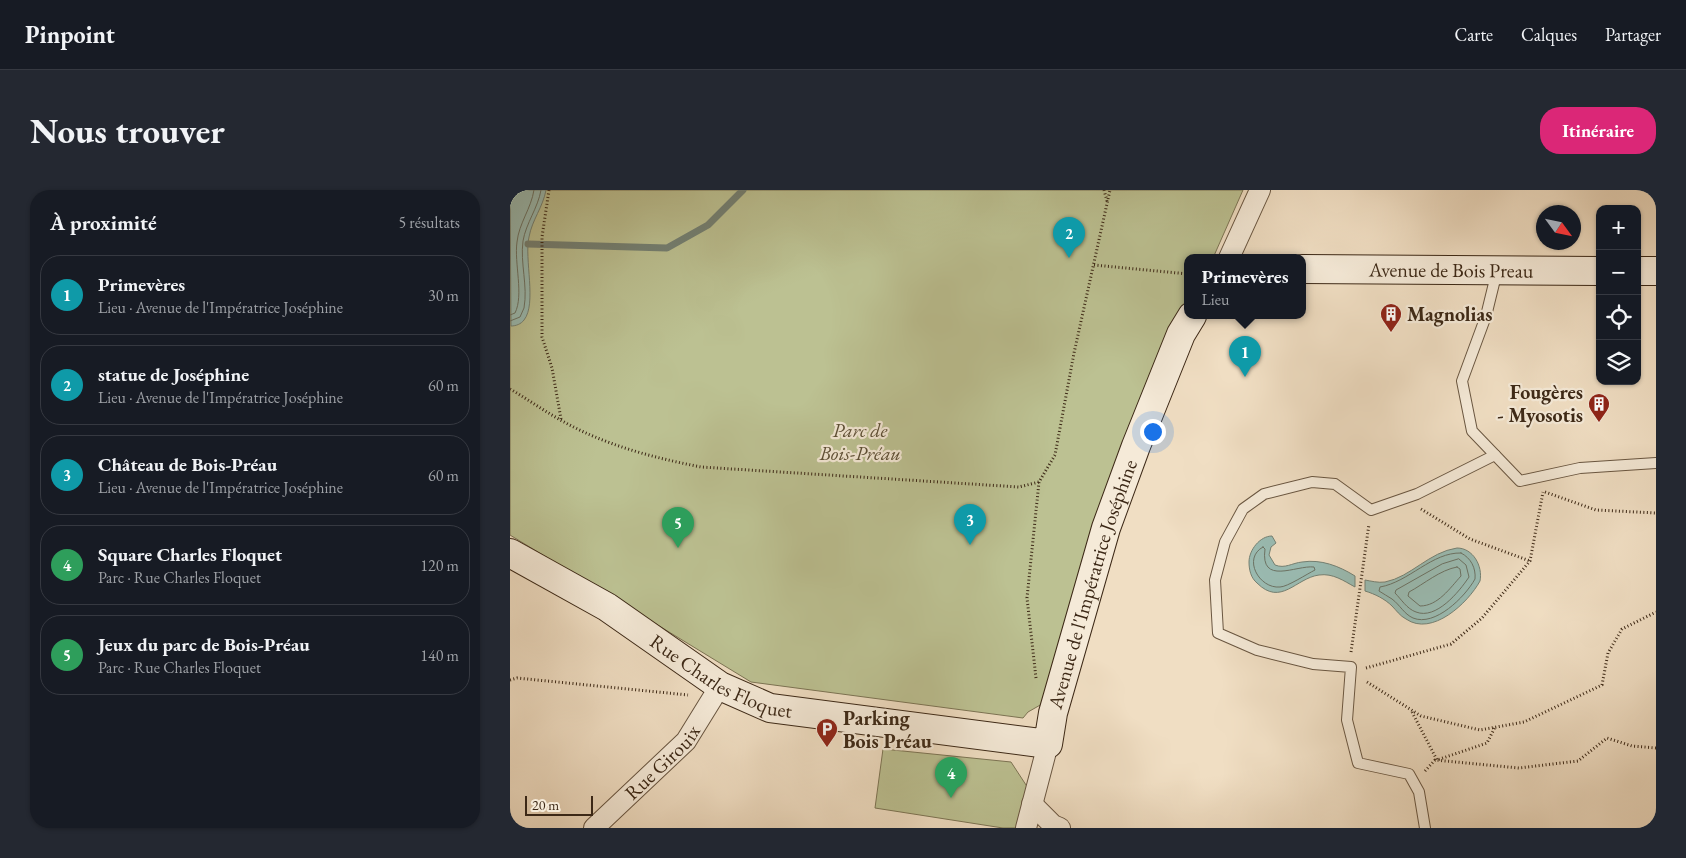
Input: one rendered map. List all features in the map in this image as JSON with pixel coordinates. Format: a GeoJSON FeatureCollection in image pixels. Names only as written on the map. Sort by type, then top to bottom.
{"type":"FeatureCollection","features":[{"type":"Feature","properties":{"kind":"main road","name":"Avenue de Bois Preau"},"geometry":{"type":"LineString","coordinates":[[1306,269],[1596,271]]}},
{"type":"Feature","properties":{"kind":"main road"},"geometry":{"type":"LineString","coordinates":[[1641,271],[1656,271]]}},
{"type":"Feature","properties":{"kind":"main road","name":"Avenue de l'Impératrice Joséphine"},"geometry":{"type":"LineString","coordinates":[[1048,744],[1053,713],[1106,528],[1136,446],[1182,334],[1190,319]]}},
{"type":"Feature","properties":{"kind":"main road","name":"Rue Charles Floquet"},"geometry":{"type":"LineString","coordinates":[[510,553],[606,606],[720,686],[770,708],[1048,744]]}},
{"type":"Feature","properties":{"kind":"street"},"geometry":{"type":"LineString","coordinates":[[1231,254],[1260,190]]}},
{"type":"Feature","properties":{"kind":"street","name":"Rue Girouix"},"geometry":{"type":"LineString","coordinates":[[594,828],[686,741],[720,686]]}},
{"type":"Feature","properties":{"kind":"street"},"geometry":{"type":"LineString","coordinates":[[1026,828],[1048,744]]}},
{"type":"Feature","properties":{"kind":"street"},"geometry":{"type":"LineString","coordinates":[[1032,804],[1054,825],[1060,828]]}},
{"type":"Feature","properties":{"kind":"lane"},"geometry":{"type":"LineString","coordinates":[[1498,270],[1486,316],[1462,381],[1472,431],[1520,481],[1580,468],[1656,463]]}},
{"type":"Feature","properties":{"kind":"lane"},"geometry":{"type":"LineString","coordinates":[[1425,828],[1420,792],[1409,774],[1358,763],[1347,720],[1352,669],[1313,664],[1257,650],[1218,633],[1215,580],[1225,542],[1243,509],[1264,494],[1312,482],[1335,484],[1371,510],[1417,494],[1495,455]]}},
{"type":"Feature","properties":{"kind":"path"},"geometry":{"type":"LineString","coordinates":[[549,190],[541,252],[542,337],[552,368],[561,420]]}},
{"type":"Feature","properties":{"kind":"path"},"geometry":{"type":"LineString","coordinates":[[1104,190],[1107,201]]}},
{"type":"Feature","properties":{"kind":"path"},"geometry":{"type":"LineString","coordinates":[[1036,686],[1027,598],[1039,482],[1055,455],[1074,352],[1110,190]]}},
{"type":"Feature","properties":{"kind":"path"},"geometry":{"type":"LineString","coordinates":[[1094,265],[1184,274]]}},
{"type":"Feature","properties":{"kind":"path"},"geometry":{"type":"LineString","coordinates":[[510,389],[561,420],[609,442],[650,457],[701,467],[1019,487],[1039,482]]}},
{"type":"Feature","properties":{"kind":"path"},"geometry":{"type":"LineString","coordinates":[[1520,481],[1543,492],[1596,510],[1656,513]]}},
{"type":"Feature","properties":{"kind":"path"},"geometry":{"type":"LineString","coordinates":[[1352,669],[1451,644],[1482,618],[1530,561],[1543,492]]}},
{"type":"Feature","properties":{"kind":"path"},"geometry":{"type":"LineString","coordinates":[[1406,498],[1431,516],[1470,539],[1530,561]]}},
{"type":"Feature","properties":{"kind":"path"},"geometry":{"type":"LineString","coordinates":[[1371,510],[1349,665],[1357,676],[1420,716],[1480,730],[1524,722],[1602,685],[1608,653],[1622,629],[1656,612]]}},
{"type":"Feature","properties":{"kind":"path"},"geometry":{"type":"LineString","coordinates":[[510,680],[517,678],[689,695]]}},
{"type":"Feature","properties":{"kind":"path"},"geometry":{"type":"LineString","coordinates":[[1411,710],[1437,760]]}},
{"type":"Feature","properties":{"kind":"path"},"geometry":{"type":"LineString","coordinates":[[1415,783],[1435,760],[1487,743],[1495,727]]}},
{"type":"Feature","properties":{"kind":"path"},"geometry":{"type":"LineString","coordinates":[[1437,760],[1520,768],[1578,761],[1607,738],[1632,746],[1656,748]]}},
{"type":"Feature","properties":{"kind":"green space","name":"Parc de Bois-Préau"},"geometry":{"type":"Polygon","coordinates":[[[510,190],[1243,190],[1215,254],[1184,254],[1184,319],[1042,704],[1028,712],[1023,718],[751,682],[510,535],[510,190]]]}},
{"type":"Feature","properties":{"kind":"green space"},"geometry":{"type":"Polygon","coordinates":[[[883,749],[1011,762],[1028,788],[1019,828],[1003,828],[875,808],[883,749]]]}},
{"type":"Feature","properties":{"kind":"water"},"geometry":{"type":"Polygon","coordinates":[[[510,190],[546,190],[529,237],[530,303],[528,313],[521,323],[511,326],[510,190]]]}},
{"type":"Feature","properties":{"kind":"water"},"geometry":{"type":"Polygon","coordinates":[[[1272,536],[1276,543],[1271,547],[1269,555],[1275,565],[1285,566],[1309,561],[1330,564],[1355,576],[1355,587],[1329,575],[1319,575],[1281,592],[1266,590],[1252,576],[1249,568],[1249,557],[1259,541],[1272,536]]]}},
{"type":"Feature","properties":{"kind":"water"},"geometry":{"type":"Polygon","coordinates":[[[1457,548],[1468,551],[1476,559],[1481,575],[1480,581],[1467,599],[1438,621],[1427,624],[1416,623],[1404,618],[1383,599],[1365,591],[1365,580],[1385,582],[1394,579],[1438,554],[1457,548]]]}},
{"type":"Feature","properties":{"kind":"waterway"},"geometry":{"type":"LineString","coordinates":[[528,244],[667,248],[708,225],[743,190]]}},
{"type":"Feature","properties":{"kind":"place","name":"statue de Joséphine"},"geometry":{"type":"Point","coordinates":[1069,258]}},
{"type":"Feature","properties":{"kind":"place","name":"Magnolias"},"geometry":{"type":"Point","coordinates":[1391,333]}},
{"type":"Feature","properties":{"kind":"place","name":"Primevères"},"geometry":{"type":"Point","coordinates":[1245,377]}},
{"type":"Feature","properties":{"kind":"place","name":"Fougères - Myosotis"},"geometry":{"type":"Point","coordinates":[1599,423]}},
{"type":"Feature","properties":{"kind":"place","name":"Château de Bois-Préau"},"geometry":{"type":"Point","coordinates":[970,545]}},
{"type":"Feature","properties":{"kind":"place","name":"Jeux du parc de Bois-Préau"},"geometry":{"type":"Point","coordinates":[678,548]}},
{"type":"Feature","properties":{"kind":"place","name":"Parking Bois Préau"},"geometry":{"type":"Point","coordinates":[827,748]}},
{"type":"Feature","properties":{"kind":"place","name":"Square Charles Floquet"},"geometry":{"type":"Point","coordinates":[951,798]}}]}
